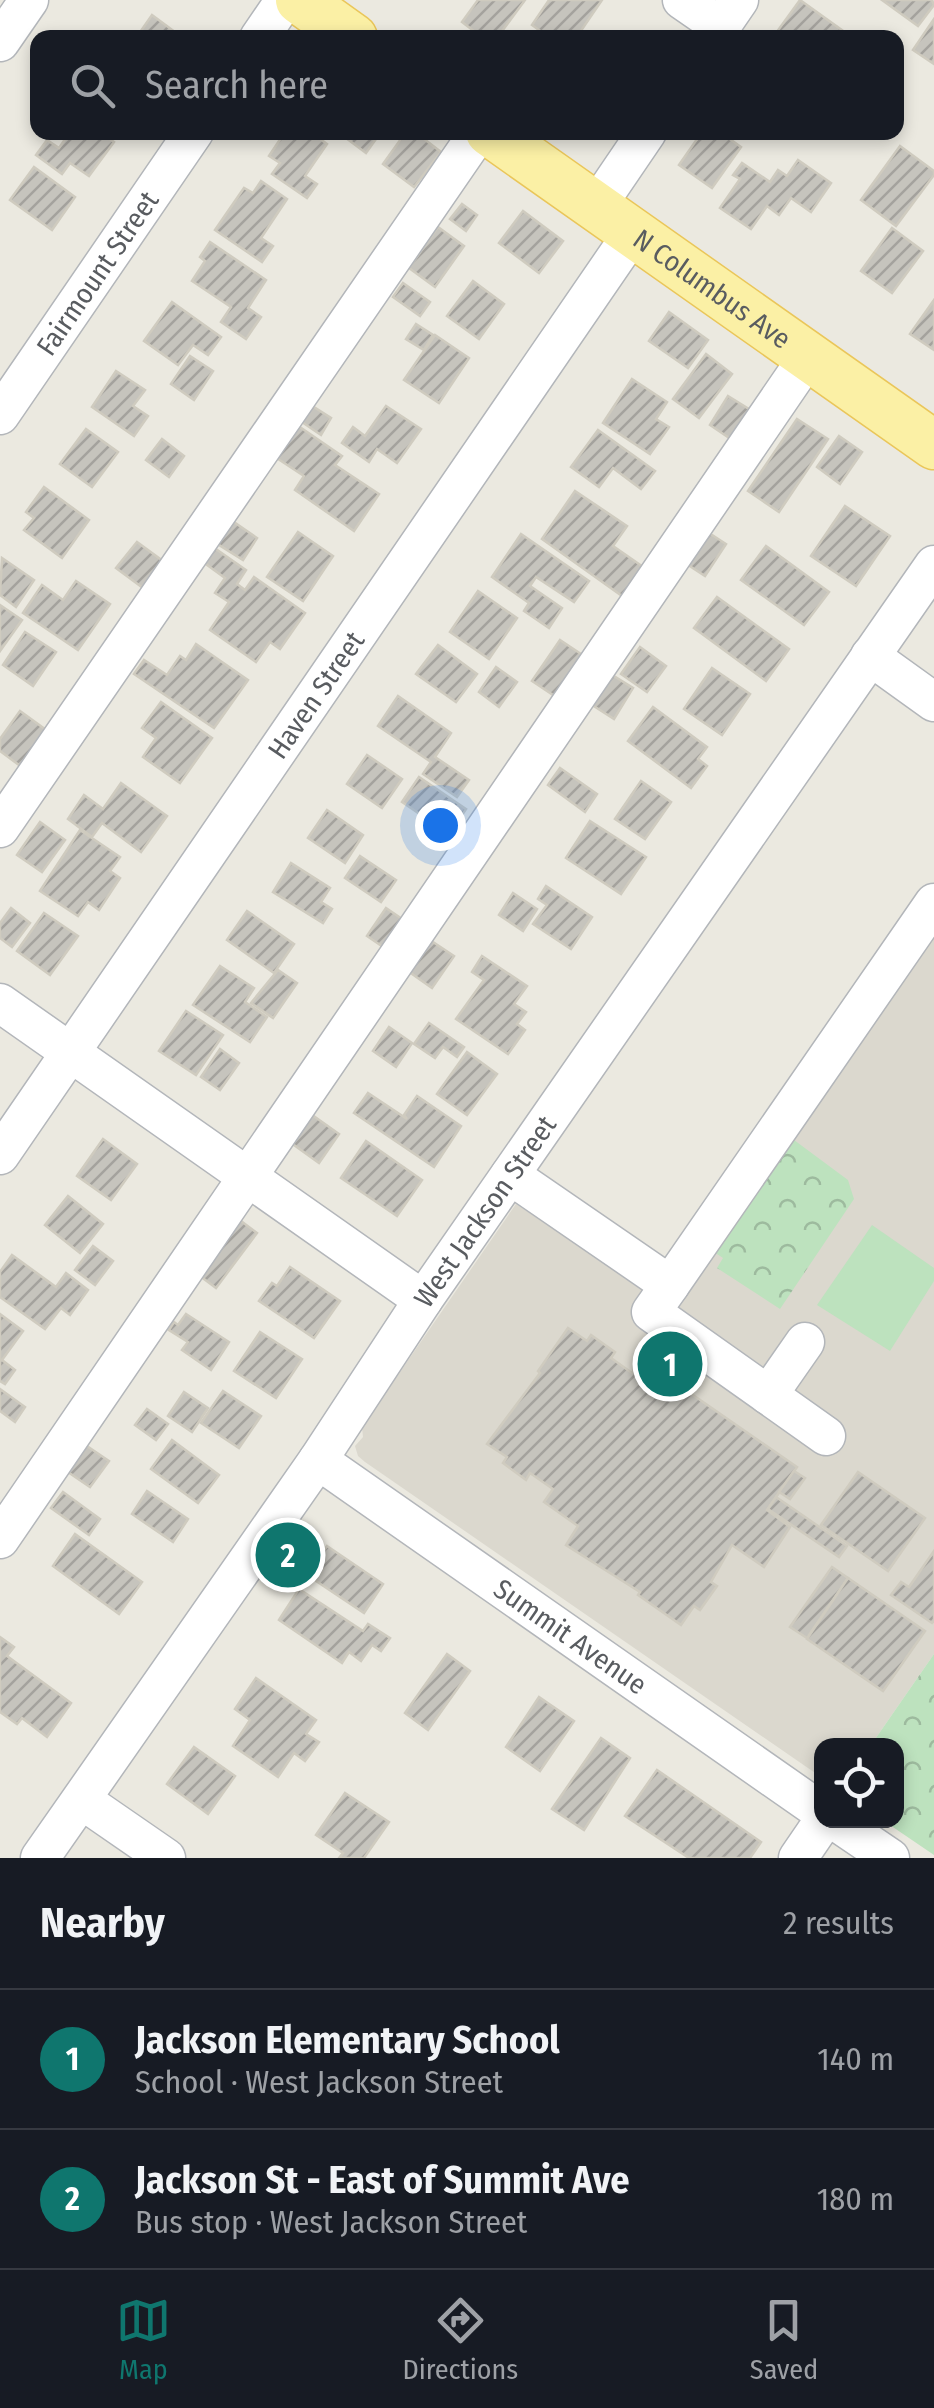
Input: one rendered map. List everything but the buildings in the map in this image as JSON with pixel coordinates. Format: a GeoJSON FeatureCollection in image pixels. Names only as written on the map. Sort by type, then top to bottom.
{"type":"FeatureCollection","features":[{"type":"Feature","properties":{"kind":"main road"},"geometry":{"type":"LineString","coordinates":[[300,0],[343,30]]}},
{"type":"Feature","properties":{"kind":"main road","name":"N Columbus Ave"},"geometry":{"type":"LineString","coordinates":[[501,140],[934,446]]}},
{"type":"Feature","properties":{"kind":"street"},"geometry":{"type":"LineString","coordinates":[[0,42],[29,0]]}},
{"type":"Feature","properties":{"kind":"street"},"geometry":{"type":"LineString","coordinates":[[265,30],[285,0]]}},
{"type":"Feature","properties":{"kind":"street"},"geometry":{"type":"LineString","coordinates":[[682,0],[724,21]]}},
{"type":"Feature","properties":{"kind":"street","name":"Fairmount Street"},"geometry":{"type":"LineString","coordinates":[[0,415],[189,140]]}},
{"type":"Feature","properties":{"kind":"street"},"geometry":{"type":"LineString","coordinates":[[0,828],[473,140]]}},
{"type":"Feature","properties":{"kind":"street","name":"Haven Street"},"geometry":{"type":"LineString","coordinates":[[0,1156],[614,221],[645,140]]}},
{"type":"Feature","properties":{"kind":"street"},"geometry":{"type":"LineString","coordinates":[[0,1540],[808,357]]}},
{"type":"Feature","properties":{"kind":"street","name":"West Jackson Street"},"geometry":{"type":"LineString","coordinates":[[40,1858],[934,565]]}},
{"type":"Feature","properties":{"kind":"street"},"geometry":{"type":"LineString","coordinates":[[870,656],[934,702]]}},
{"type":"Feature","properties":{"kind":"street"},"geometry":{"type":"LineString","coordinates":[[826,1436],[651,1312],[934,903]]}},
{"type":"Feature","properties":{"kind":"street"},"geometry":{"type":"LineString","coordinates":[[0,1004],[423,1300]]}},
{"type":"Feature","properties":{"kind":"street"},"geometry":{"type":"LineString","coordinates":[[510,1175],[670,1285]]}},
{"type":"Feature","properties":{"kind":"street"},"geometry":{"type":"LineString","coordinates":[[768,1395],[805,1342]]}},
{"type":"Feature","properties":{"kind":"street","name":"Summit Avenue"},"geometry":{"type":"LineString","coordinates":[[318,1460],[814,1806]]}},
{"type":"Feature","properties":{"kind":"street"},"geometry":{"type":"LineString","coordinates":[[82,1800],[166,1858]]}},
{"type":"Feature","properties":{"kind":"street"},"geometry":{"type":"LineString","coordinates":[[798,1858],[819,1828]]}},
{"type":"Feature","properties":{"kind":"street"},"geometry":{"type":"LineString","coordinates":[[846,1828],[890,1858]]}},
{"type":"Feature","properties":{"kind":"shaded area"},"geometry":{"type":"Polygon","coordinates":[[[934,930],[934,1654],[876,1738],[814,1738],[814,1772],[358,1456],[355,1446],[363,1437],[362,1427],[516,1204],[671,1307],[934,930]]]}},
{"type":"Feature","properties":{"kind":"green space"},"geometry":{"type":"Polygon","coordinates":[[[790,1137],[848,1180],[854,1199],[780,1309],[717,1268],[723,1258],[711,1250],[790,1137]]]}},
{"type":"Feature","properties":{"kind":"green space"},"geometry":{"type":"Polygon","coordinates":[[[872,1225],[934,1268],[934,1281],[890,1351],[817,1305],[872,1225]]]}},
{"type":"Feature","properties":{"kind":"green space"},"geometry":{"type":"Polygon","coordinates":[[[934,1654],[934,1855],[894,1828],[904,1828],[904,1738],[876,1738],[934,1654]]]}},
{"type":"Feature","properties":{"kind":"place","name":"Jackson Elementary School"},"geometry":{"type":"Point","coordinates":[670,1364]}},
{"type":"Feature","properties":{"kind":"place","name":"Jackson St - East of Summit Ave"},"geometry":{"type":"Point","coordinates":[288,1555]}}]}
